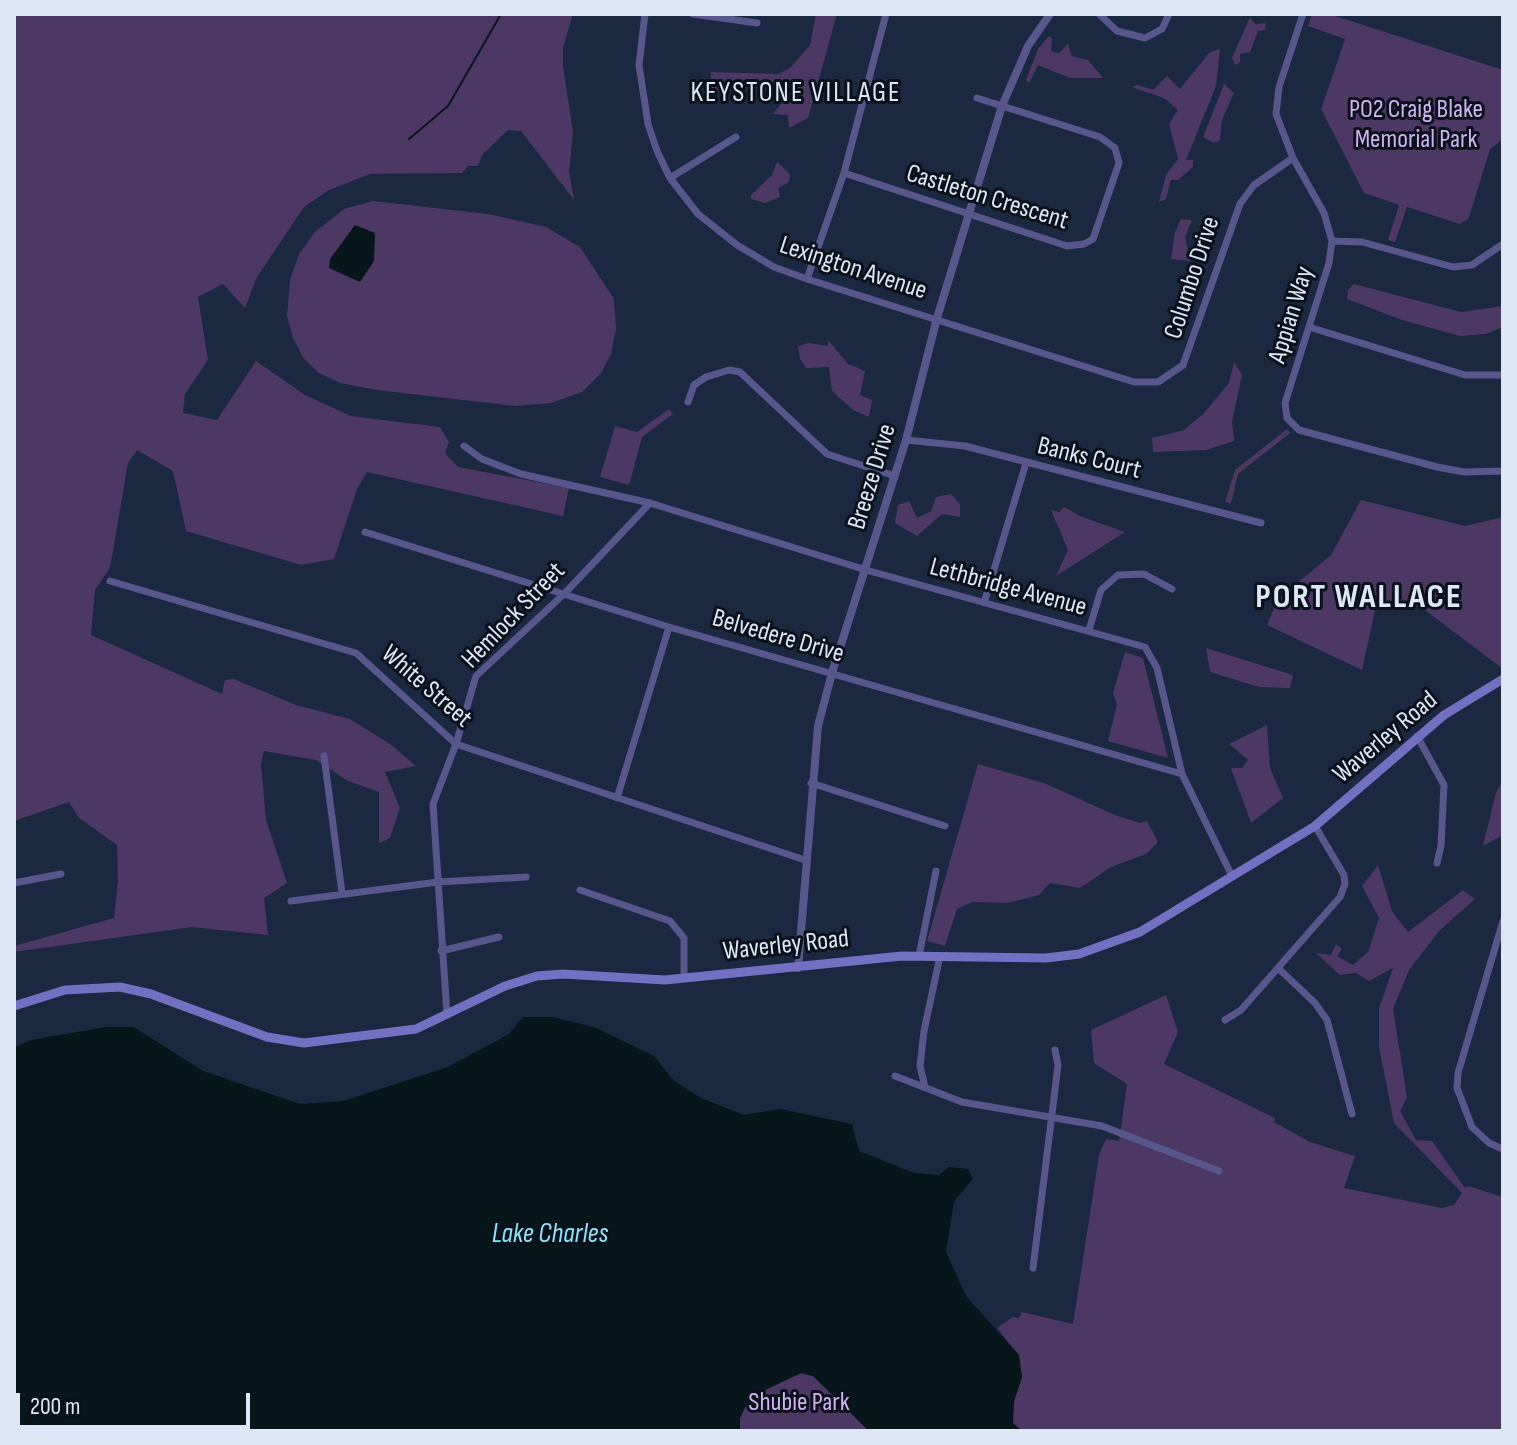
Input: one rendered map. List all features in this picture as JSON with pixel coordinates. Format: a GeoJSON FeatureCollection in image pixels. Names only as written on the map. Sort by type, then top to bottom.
{"type":"FeatureCollection","features":[{"type":"Feature","properties":{"kind":"main road","name":"Waverley Road"},"geometry":{"type":"LineString","coordinates":[[14,1006],[65,990],[120,987],[295,1043],[416,1029],[505,986],[537,976],[684,978],[919,956],[1046,958],[1092,951],[1140,932],[1315,826],[1417,736],[1460,704],[1503,679]]}},
{"type":"Feature","properties":{"kind":"street","name":"Lexington Avenue"},"geometry":{"type":"LineString","coordinates":[[645,14],[639,65],[642,96],[657,151],[670,178],[698,214],[737,245],[774,267],[937,318]]}},
{"type":"Feature","properties":{"kind":"street"},"geometry":{"type":"LineString","coordinates":[[693,14],[757,23]]}},
{"type":"Feature","properties":{"kind":"street"},"geometry":{"type":"LineString","coordinates":[[807,279],[844,173],[886,14]]}},
{"type":"Feature","properties":{"kind":"street","name":"Breeze Drive"},"geometry":{"type":"LineString","coordinates":[[798,968],[811,783],[818,726],[832,673],[906,440],[937,318],[1002,106],[1028,46],[1050,14]]}},
{"type":"Feature","properties":{"kind":"street"},"geometry":{"type":"LineString","coordinates":[[1099,14],[1117,31],[1145,38],[1162,29],[1169,14]]}},
{"type":"Feature","properties":{"kind":"street","name":"Appian Way"},"geometry":{"type":"LineString","coordinates":[[1303,14],[1276,99],[1276,114],[1293,158],[1324,213],[1332,241],[1285,403],[1292,425],[1299,430],[1437,467],[1464,472],[1503,471]]}},
{"type":"Feature","properties":{"kind":"street"},"geometry":{"type":"LineString","coordinates":[[977,98],[1002,106]]}},
{"type":"Feature","properties":{"kind":"street","name":"Castleton Crescent"},"geometry":{"type":"LineString","coordinates":[[844,173],[1067,246],[1084,244],[1098,231],[1119,163],[1115,148],[1100,137],[1002,106]]}},
{"type":"Feature","properties":{"kind":"street"},"geometry":{"type":"LineString","coordinates":[[670,178],[736,137]]}},
{"type":"Feature","properties":{"kind":"street","name":"Columbo Drive"},"geometry":{"type":"LineString","coordinates":[[937,318],[1134,382],[1158,382],[1169,378],[1190,354],[1240,204],[1254,185],[1293,158]]}},
{"type":"Feature","properties":{"kind":"street"},"geometry":{"type":"LineString","coordinates":[[1332,241],[1362,242],[1453,267],[1472,265],[1503,244]]}},
{"type":"Feature","properties":{"kind":"street"},"geometry":{"type":"LineString","coordinates":[[1309,327],[1465,375],[1503,375]]}},
{"type":"Feature","properties":{"kind":"street"},"geometry":{"type":"LineString","coordinates":[[688,402],[694,385],[706,377],[729,370],[740,372],[827,454],[895,476]]}},
{"type":"Feature","properties":{"kind":"street","name":"Banks Court"},"geometry":{"type":"LineString","coordinates":[[906,440],[965,446],[1261,523]]}},
{"type":"Feature","properties":{"kind":"street","name":"Lethbridge Avenue"},"geometry":{"type":"LineString","coordinates":[[464,446],[482,459],[521,474],[650,503],[866,570],[1139,644],[1150,652],[1182,774],[1232,876]]}},
{"type":"Feature","properties":{"kind":"street"},"geometry":{"type":"LineString","coordinates":[[984,603],[1026,463]]}},
{"type":"Feature","properties":{"kind":"street","name":"Hemlock Street"},"geometry":{"type":"LineString","coordinates":[[447,1015],[433,804],[456,744],[476,676],[565,593],[650,503]]}},
{"type":"Feature","properties":{"kind":"street","name":"Belvedere Drive"},"geometry":{"type":"LineString","coordinates":[[365,532],[669,627],[1182,774]]}},
{"type":"Feature","properties":{"kind":"street"},"geometry":{"type":"LineString","coordinates":[[1089,630],[1101,590],[1118,575],[1144,574],[1172,589]]}},
{"type":"Feature","properties":{"kind":"street","name":"White Street"},"geometry":{"type":"LineString","coordinates":[[110,581],[356,653],[456,744],[805,860]]}},
{"type":"Feature","properties":{"kind":"street"},"geometry":{"type":"LineString","coordinates":[[617,798],[669,627]]}},
{"type":"Feature","properties":{"kind":"street"},"geometry":{"type":"LineString","coordinates":[[1417,736],[1444,785],[1441,846],[1437,863]]}},
{"type":"Feature","properties":{"kind":"street"},"geometry":{"type":"LineString","coordinates":[[324,756],[342,893]]}},
{"type":"Feature","properties":{"kind":"street"},"geometry":{"type":"LineString","coordinates":[[811,783],[945,826]]}},
{"type":"Feature","properties":{"kind":"street"},"geometry":{"type":"LineString","coordinates":[[1225,1020],[1241,1010],[1340,897],[1345,884],[1332,851],[1315,826]]}},
{"type":"Feature","properties":{"kind":"street"},"geometry":{"type":"LineString","coordinates":[[919,956],[936,871]]}},
{"type":"Feature","properties":{"kind":"street"},"geometry":{"type":"LineString","coordinates":[[14,883],[61,874]]}},
{"type":"Feature","properties":{"kind":"street"},"geometry":{"type":"LineString","coordinates":[[291,901],[438,882],[526,877]]}},
{"type":"Feature","properties":{"kind":"street"},"geometry":{"type":"LineString","coordinates":[[580,890],[662,917],[676,926],[684,938],[684,978]]}},
{"type":"Feature","properties":{"kind":"street"},"geometry":{"type":"LineString","coordinates":[[1503,921],[1458,1073],[1457,1088],[1472,1127],[1489,1143],[1503,1149]]}},
{"type":"Feature","properties":{"kind":"street"},"geometry":{"type":"LineString","coordinates":[[441,951],[499,937]]}},
{"type":"Feature","properties":{"kind":"street"},"geometry":{"type":"LineString","coordinates":[[926,1088],[920,1066],[940,956]]}},
{"type":"Feature","properties":{"kind":"street"},"geometry":{"type":"LineString","coordinates":[[1278,968],[1315,1003],[1327,1020],[1352,1114]]}},
{"type":"Feature","properties":{"kind":"street"},"geometry":{"type":"LineString","coordinates":[[1033,1268],[1058,1065],[1055,1050]]}},
{"type":"Feature","properties":{"kind":"street"},"geometry":{"type":"LineString","coordinates":[[895,1076],[962,1102],[1102,1126],[1219,1171]]}},
{"type":"Feature","properties":{"kind":"green space"},"geometry":{"type":"Polygon","coordinates":[[[14,14],[573,14],[563,48],[563,66],[573,132],[569,172],[574,200],[521,131],[508,130],[482,155],[478,166],[468,166],[462,173],[370,174],[329,190],[304,207],[257,277],[245,308],[223,284],[198,297],[208,360],[185,394],[183,413],[217,420],[256,361],[305,395],[351,416],[440,427],[449,442],[445,453],[458,467],[569,488],[563,516],[367,472],[357,489],[334,559],[301,565],[186,531],[173,471],[137,450],[128,463],[110,568],[95,590],[91,635],[222,694],[225,680],[234,679],[296,705],[350,719],[390,744],[416,766],[385,772],[400,808],[390,838],[379,843],[379,792],[348,781],[316,760],[264,751],[261,764],[266,820],[287,883],[264,898],[268,935],[192,927],[14,952],[14,946],[114,918],[118,881],[117,845],[79,818],[69,802],[14,821],[14,14]]]}},
{"type":"Feature","properties":{"kind":"green space"},"geometry":{"type":"Polygon","coordinates":[[[816,14],[837,14],[808,118],[789,128],[788,115],[773,114],[781,104],[782,82],[771,91],[751,88],[711,93],[711,72],[779,74],[790,68],[810,45],[816,14]]]}},
{"type":"Feature","properties":{"kind":"green space","name":"PO2 Craig Blake Memorial Park"},"geometry":{"type":"Polygon","coordinates":[[[1312,14],[1329,14],[1503,70],[1503,139],[1490,149],[1469,218],[1460,224],[1407,207],[1395,242],[1388,240],[1399,205],[1364,193],[1321,109],[1345,39],[1308,26],[1312,14]]]}},
{"type":"Feature","properties":{"kind":"green space"},"geometry":{"type":"Polygon","coordinates":[[[1250,17],[1255,24],[1266,23],[1265,30],[1258,31],[1250,52],[1240,54],[1240,62],[1235,65],[1232,58],[1250,17]]]}},
{"type":"Feature","properties":{"kind":"green space"},"geometry":{"type":"Polygon","coordinates":[[[1049,36],[1052,38],[1051,51],[1059,53],[1068,44],[1072,56],[1088,60],[1103,78],[1070,78],[1038,65],[1029,83],[1026,80],[1038,49],[1049,36]]]}},
{"type":"Feature","properties":{"kind":"green space"},"geometry":{"type":"Polygon","coordinates":[[[1220,49],[1216,86],[1186,160],[1193,160],[1193,167],[1178,180],[1171,180],[1166,199],[1159,202],[1166,175],[1178,159],[1169,124],[1178,110],[1164,98],[1132,87],[1137,85],[1153,90],[1167,76],[1180,89],[1210,52],[1220,49]]]}},
{"type":"Feature","properties":{"kind":"green space"},"geometry":{"type":"Polygon","coordinates":[[[1224,84],[1234,93],[1222,120],[1220,140],[1214,143],[1203,137],[1224,84]]]}},
{"type":"Feature","properties":{"kind":"green space"},"geometry":{"type":"Polygon","coordinates":[[[777,162],[790,174],[789,182],[778,188],[780,197],[765,203],[751,199],[751,195],[772,175],[777,162]]]}},
{"type":"Feature","properties":{"kind":"green space"},"geometry":{"type":"Polygon","coordinates":[[[373,201],[488,214],[546,227],[580,247],[614,299],[616,329],[611,354],[601,373],[582,392],[551,403],[515,406],[377,390],[340,383],[319,373],[304,359],[293,338],[287,316],[290,280],[299,254],[315,232],[344,209],[373,201]]]}},
{"type":"Feature","properties":{"kind":"green space"},"geometry":{"type":"Polygon","coordinates":[[[1181,219],[1192,220],[1185,237],[1190,261],[1171,259],[1175,232],[1181,219]]]}},
{"type":"Feature","properties":{"kind":"green space"},"geometry":{"type":"Polygon","coordinates":[[[1354,284],[1461,312],[1503,306],[1503,327],[1486,334],[1460,336],[1402,320],[1347,299],[1348,290],[1354,284]]]}},
{"type":"Feature","properties":{"kind":"green space"},"geometry":{"type":"Polygon","coordinates":[[[828,340],[848,364],[865,371],[860,395],[872,400],[869,417],[853,410],[832,391],[829,367],[806,368],[800,359],[798,346],[809,343],[828,346],[828,340]]]}},
{"type":"Feature","properties":{"kind":"green space"},"geometry":{"type":"Polygon","coordinates":[[[1234,362],[1242,375],[1232,421],[1234,441],[1206,450],[1153,452],[1152,438],[1184,430],[1204,413],[1229,383],[1234,362]]]}},
{"type":"Feature","properties":{"kind":"green space"},"geometry":{"type":"Polygon","coordinates":[[[669,409],[673,414],[642,437],[629,485],[600,477],[615,426],[637,432],[669,409]]]}},
{"type":"Feature","properties":{"kind":"green space"},"geometry":{"type":"Polygon","coordinates":[[[1287,429],[1290,433],[1238,474],[1231,503],[1225,502],[1235,470],[1287,429]]]}},
{"type":"Feature","properties":{"kind":"green space"},"geometry":{"type":"Polygon","coordinates":[[[951,494],[960,504],[960,517],[942,514],[917,536],[895,523],[898,505],[909,501],[917,518],[931,511],[936,497],[951,494]]]}},
{"type":"Feature","properties":{"kind":"green space"},"geometry":{"type":"Polygon","coordinates":[[[1361,500],[1465,526],[1503,517],[1503,669],[1421,607],[1377,601],[1362,670],[1267,625],[1278,599],[1331,555],[1361,500]]]}},
{"type":"Feature","properties":{"kind":"green space"},"geometry":{"type":"Polygon","coordinates":[[[1064,507],[1082,517],[1125,532],[1056,576],[1068,550],[1051,510],[1059,512],[1064,507]]]}},
{"type":"Feature","properties":{"kind":"green space"},"geometry":{"type":"Polygon","coordinates":[[[1206,648],[1293,675],[1290,688],[1259,687],[1210,672],[1206,648]]]}},
{"type":"Feature","properties":{"kind":"green space"},"geometry":{"type":"Polygon","coordinates":[[[1125,652],[1143,658],[1168,758],[1108,741],[1117,704],[1113,693],[1125,652]]]}},
{"type":"Feature","properties":{"kind":"green space"},"geometry":{"type":"Polygon","coordinates":[[[1267,725],[1270,768],[1283,798],[1251,823],[1231,768],[1242,768],[1248,760],[1229,744],[1267,725]]]}},
{"type":"Feature","properties":{"kind":"green space"},"geometry":{"type":"Polygon","coordinates":[[[978,764],[1044,783],[1115,815],[1140,823],[1147,821],[1158,842],[1146,854],[1111,867],[1080,888],[1050,883],[1039,895],[1008,903],[972,902],[957,909],[945,946],[927,941],[978,764]]]}},
{"type":"Feature","properties":{"kind":"green space"},"geometry":{"type":"Polygon","coordinates":[[[1503,781],[1503,835],[1483,846],[1496,792],[1503,781]]]}},
{"type":"Feature","properties":{"kind":"green space"},"geometry":{"type":"Polygon","coordinates":[[[1378,865],[1392,911],[1408,932],[1463,890],[1475,899],[1440,930],[1409,970],[1393,1009],[1407,1097],[1400,1111],[1416,1140],[1432,1141],[1465,1188],[1468,1186],[1503,1197],[1503,1431],[1022,1431],[1013,1423],[1014,1401],[1022,1377],[1017,1353],[997,1328],[1013,1317],[1019,1318],[1022,1312],[1073,1324],[1099,1155],[1106,1139],[1119,1141],[1127,1084],[1094,1063],[1091,1030],[1166,995],[1178,1032],[1164,1064],[1275,1118],[1274,1122],[1310,1142],[1355,1156],[1344,1188],[1442,1208],[1454,1205],[1462,1193],[1394,1123],[1379,1047],[1379,1008],[1393,968],[1369,981],[1356,973],[1340,975],[1316,953],[1331,955],[1336,944],[1342,949],[1337,956],[1353,965],[1368,952],[1379,918],[1362,886],[1378,865]]]}},
{"type":"Feature","properties":{"kind":"green space","name":"Shubie Park"},"geometry":{"type":"Polygon","coordinates":[[[801,1373],[813,1376],[869,1431],[740,1431],[740,1418],[750,1397],[801,1373]]]}},
{"type":"Feature","properties":{"kind":"water"},"geometry":{"type":"Polygon","coordinates":[[[355,225],[375,233],[374,261],[360,282],[329,268],[330,259],[355,225]]]}},
{"type":"Feature","properties":{"kind":"water","name":"Lake Charles"},"geometry":{"type":"Polygon","coordinates":[[[523,1017],[552,1017],[594,1027],[654,1056],[674,1081],[701,1098],[744,1115],[780,1109],[852,1124],[859,1151],[914,1173],[939,1175],[949,1167],[968,1169],[973,1179],[954,1201],[946,1252],[966,1296],[1019,1355],[1022,1377],[1014,1401],[1013,1423],[1022,1431],[869,1431],[813,1376],[801,1373],[750,1397],[740,1418],[740,1431],[14,1431],[14,1048],[31,1040],[106,1027],[134,1027],[203,1071],[300,1104],[343,1101],[448,1067],[509,1034],[523,1017]]]}},
{"type":"Feature","properties":{"kind":"waterway"},"geometry":{"type":"LineString","coordinates":[[409,139],[448,106],[501,14]]}},
{"type":"Feature","properties":{"kind":"district","name":"KEYSTONE VILLAGE"},"geometry":{"type":"Point","coordinates":[796,94]}},
{"type":"Feature","properties":{"kind":"district","name":"PORT WALLACE"},"geometry":{"type":"Point","coordinates":[1359,598]}}]}
